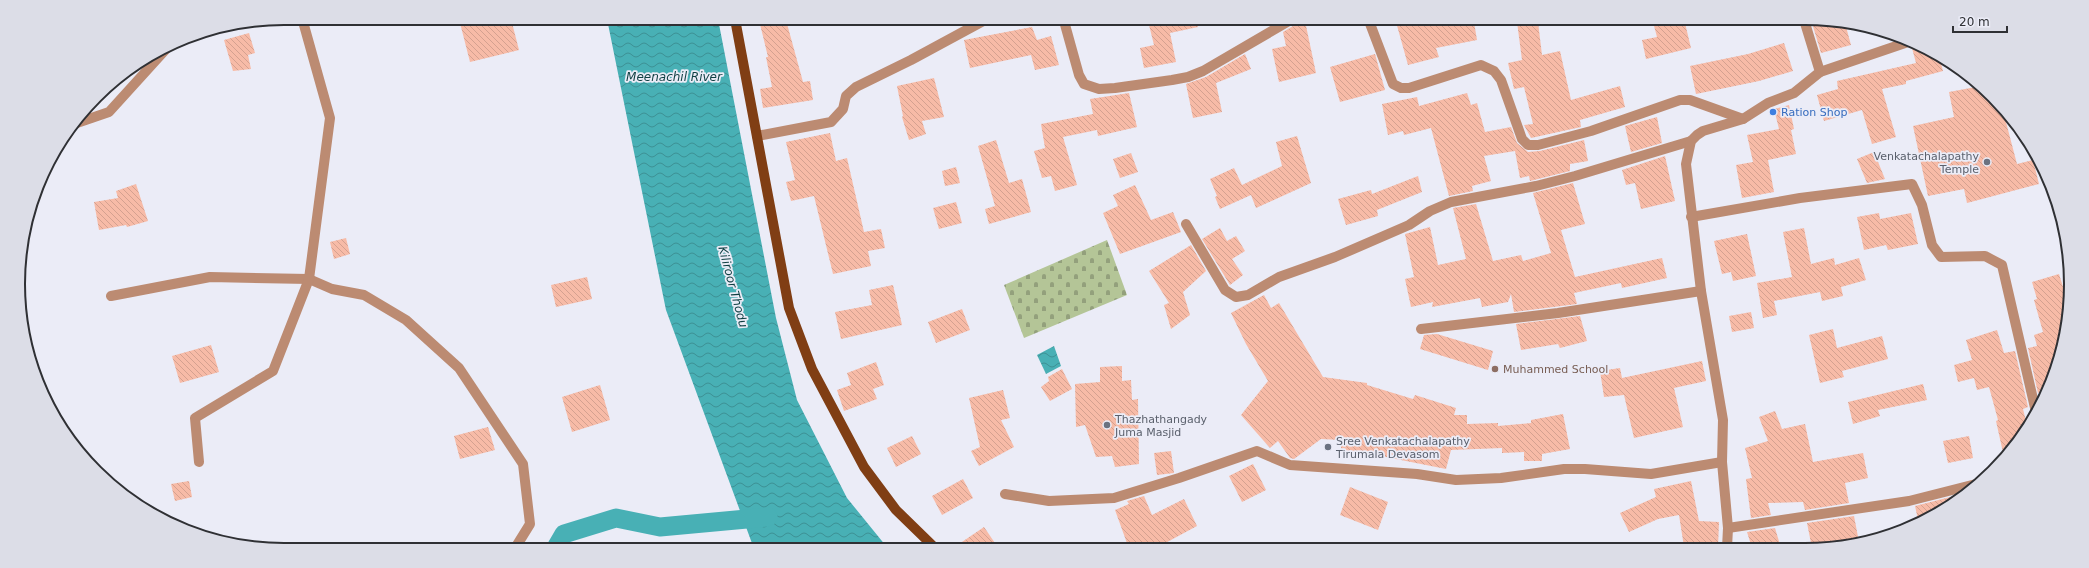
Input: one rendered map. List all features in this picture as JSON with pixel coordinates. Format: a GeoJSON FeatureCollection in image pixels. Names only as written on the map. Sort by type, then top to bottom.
{"type":"FeatureCollection","features":[{"type":"Feature","properties":{"kind":"main road"},"geometry":{"type":"LineString","coordinates":[[736,25],[789,308],[812,369],[864,466],[896,510],[931,543]]}},
{"type":"Feature","properties":{"kind":"street"},"geometry":{"type":"LineString","coordinates":[[199,462],[195,418],[273,371],[309,279],[330,118],[304,25]]}},
{"type":"Feature","properties":{"kind":"street"},"geometry":{"type":"LineString","coordinates":[[757,136],[831,122],[843,109],[846,96],[856,87],[911,60],[976,25]]}},
{"type":"Feature","properties":{"kind":"street"},"geometry":{"type":"LineString","coordinates":[[1065,25],[1081,80],[1084,84],[1099,89],[1188,77],[1203,71],[1282,25]]}},
{"type":"Feature","properties":{"kind":"street"},"geometry":{"type":"LineString","coordinates":[[1370,25],[1393,84],[1401,88],[1409,88],[1481,65],[1494,71],[1501,80],[1522,139],[1528,145],[1538,145],[1591,131],[1680,100],[1690,100],[1743,119]]}},
{"type":"Feature","properties":{"kind":"street"},"geometry":{"type":"LineString","coordinates":[[1806,25],[1820,72]]}},
{"type":"Feature","properties":{"kind":"street"},"geometry":{"type":"LineString","coordinates":[[1186,224],[1225,290],[1236,296],[1248,295],[1279,277],[1335,258],[1409,225],[1430,211],[1451,202],[1569,178],[1691,141],[1704,131],[1743,119],[1768,103],[1794,93],[1820,72],[1902,44]]}},
{"type":"Feature","properties":{"kind":"street"},"geometry":{"type":"LineString","coordinates":[[83,121],[109,112],[158,58]]}},
{"type":"Feature","properties":{"kind":"street"},"geometry":{"type":"LineString","coordinates":[[1691,141],[1686,164],[1691,217],[1701,291],[1723,420],[1722,462],[1728,528],[1727,543]]}},
{"type":"Feature","properties":{"kind":"street"},"geometry":{"type":"LineString","coordinates":[[1691,217],[1800,198],[1912,184],[1922,206],[1932,245],[1941,257],[1985,256],[2002,265],[2034,404]]}},
{"type":"Feature","properties":{"kind":"street"},"geometry":{"type":"LineString","coordinates":[[111,296],[210,276],[309,279],[332,289],[364,295],[406,320],[459,368],[523,464],[530,524],[518,543]]}},
{"type":"Feature","properties":{"kind":"street"},"geometry":{"type":"LineString","coordinates":[[1421,329],[1558,313],[1701,291]]}},
{"type":"Feature","properties":{"kind":"street"},"geometry":{"type":"LineString","coordinates":[[1005,494],[1049,501],[1114,498],[1179,478],[1257,451],[1290,465],[1417,474],[1456,480],[1501,478],[1564,469],[1651,474],[1722,462]]}},
{"type":"Feature","properties":{"kind":"street"},"geometry":{"type":"LineString","coordinates":[[1728,528],[1909,501],[1966,486]]}},
{"type":"Feature","properties":{"kind":"green space"},"geometry":{"type":"Polygon","coordinates":[[[1107,240],[1127,295],[1024,338],[1004,285],[1107,240]]]}},
{"type":"Feature","properties":{"kind":"water","name":"Meenachil River"},"geometry":{"type":"Polygon","coordinates":[[[608,25],[719,25],[776,318],[797,400],[847,498],[884,543],[752,543],[666,310],[608,25]]]}},
{"type":"Feature","properties":{"kind":"water"},"geometry":{"type":"Polygon","coordinates":[[[1054,346],[1061,366],[1046,374],[1037,355],[1054,346]]]}},
{"type":"Feature","properties":{"kind":"building"},"geometry":{"type":"Polygon","coordinates":[[[461,25],[513,25],[519,50],[470,62],[461,25]]]}},
{"type":"Feature","properties":{"kind":"building"},"geometry":{"type":"Polygon","coordinates":[[[760,25],[787,25],[803,82],[810,81],[813,100],[763,108],[760,89],[772,87],[766,57],[768,57],[760,25]]]}},
{"type":"Feature","properties":{"kind":"building"},"geometry":{"type":"Polygon","coordinates":[[[1149,25],[1198,25],[1198,27],[1170,33],[1176,62],[1144,68],[1140,48],[1154,45],[1149,25]]]}},
{"type":"Feature","properties":{"kind":"building"},"geometry":{"type":"Polygon","coordinates":[[[1306,25],[1316,73],[1279,82],[1272,49],[1286,46],[1283,32],[1293,26],[1306,25]]]}},
{"type":"Feature","properties":{"kind":"building"},"geometry":{"type":"Polygon","coordinates":[[[1397,25],[1474,25],[1477,40],[1436,48],[1439,57],[1408,65],[1397,25]]]}},
{"type":"Feature","properties":{"kind":"building"},"geometry":{"type":"Polygon","coordinates":[[[1517,25],[1538,25],[1542,55],[1560,51],[1571,100],[1620,86],[1625,107],[1580,120],[1581,127],[1531,138],[1524,125],[1533,124],[1524,87],[1514,89],[1508,63],[1522,60],[1517,25]]]}},
{"type":"Feature","properties":{"kind":"building"},"geometry":{"type":"Polygon","coordinates":[[[1654,25],[1685,25],[1691,48],[1646,59],[1642,40],[1657,37],[1654,25]]]}},
{"type":"Feature","properties":{"kind":"building"},"geometry":{"type":"Polygon","coordinates":[[[1813,25],[1846,28],[1851,45],[1821,53],[1813,25]]]}},
{"type":"Feature","properties":{"kind":"building"},"geometry":{"type":"Polygon","coordinates":[[[1032,27],[1037,40],[1051,36],[1059,65],[1035,70],[1031,55],[970,68],[964,40],[1032,27]]]}},
{"type":"Feature","properties":{"kind":"building"},"geometry":{"type":"Polygon","coordinates":[[[249,33],[255,53],[248,55],[251,69],[233,71],[224,40],[249,33]]]}},
{"type":"Feature","properties":{"kind":"building"},"geometry":{"type":"Polygon","coordinates":[[[1784,43],[1793,71],[1759,81],[1696,94],[1690,66],[1748,54],[1784,43]]]}},
{"type":"Feature","properties":{"kind":"building"},"geometry":{"type":"Polygon","coordinates":[[[1912,49],[1941,64],[1943,71],[1906,81],[1906,84],[1882,89],[1896,137],[1872,144],[1862,110],[1824,121],[1817,95],[1838,89],[1837,81],[1916,63],[1912,49]]]}},
{"type":"Feature","properties":{"kind":"building"},"geometry":{"type":"Polygon","coordinates":[[[1245,54],[1251,69],[1216,83],[1222,112],[1193,118],[1186,84],[1206,77],[1245,54]]]}},
{"type":"Feature","properties":{"kind":"building"},"geometry":{"type":"Polygon","coordinates":[[[1375,54],[1385,90],[1340,102],[1330,67],[1375,54]]]}},
{"type":"Feature","properties":{"kind":"building"},"geometry":{"type":"Polygon","coordinates":[[[934,78],[944,117],[922,121],[926,134],[909,140],[902,117],[897,86],[934,78]]]}},
{"type":"Feature","properties":{"kind":"building"},"geometry":{"type":"Polygon","coordinates":[[[1974,87],[2000,113],[2005,120],[2017,164],[2032,160],[2039,184],[1967,203],[1964,189],[1928,196],[1913,126],[1954,117],[1949,92],[1974,87]]]}},
{"type":"Feature","properties":{"kind":"building"},"geometry":{"type":"Polygon","coordinates":[[[1129,93],[1137,127],[1098,136],[1097,130],[1063,137],[1077,185],[1055,191],[1051,176],[1042,178],[1034,151],[1045,148],[1041,124],[1093,114],[1090,99],[1129,93]]]}},
{"type":"Feature","properties":{"kind":"building"},"geometry":{"type":"Polygon","coordinates":[[[1467,93],[1471,105],[1477,103],[1485,132],[1511,127],[1517,143],[1528,152],[1540,151],[1584,140],[1588,161],[1570,164],[1570,171],[1530,181],[1529,176],[1520,178],[1515,151],[1484,156],[1491,181],[1472,186],[1473,191],[1449,196],[1431,128],[1404,135],[1403,131],[1388,135],[1382,104],[1417,97],[1419,106],[1467,93]]]}},
{"type":"Feature","properties":{"kind":"building"},"geometry":{"type":"Polygon","coordinates":[[[1789,105],[1794,129],[1791,130],[1796,154],[1768,160],[1774,192],[1742,198],[1736,165],[1753,162],[1747,135],[1779,129],[1774,109],[1789,105]]]}},
{"type":"Feature","properties":{"kind":"building"},"geometry":{"type":"Polygon","coordinates":[[[1657,117],[1662,143],[1631,152],[1625,126],[1657,117]]]}},
{"type":"Feature","properties":{"kind":"building"},"geometry":{"type":"Polygon","coordinates":[[[830,133],[836,161],[847,158],[864,232],[881,229],[885,248],[868,251],[871,266],[833,274],[814,196],[791,201],[786,182],[795,180],[786,142],[830,133]]]}},
{"type":"Feature","properties":{"kind":"building"},"geometry":{"type":"Polygon","coordinates":[[[1297,136],[1311,183],[1256,208],[1251,195],[1220,209],[1215,197],[1217,196],[1210,179],[1234,168],[1242,185],[1282,166],[1276,142],[1297,136]]]}},
{"type":"Feature","properties":{"kind":"building"},"geometry":{"type":"Polygon","coordinates":[[[996,140],[1009,183],[1022,179],[1031,212],[989,224],[985,209],[995,206],[978,146],[996,140]]]}},
{"type":"Feature","properties":{"kind":"building"},"geometry":{"type":"Polygon","coordinates":[[[1874,152],[1885,179],[1867,183],[1857,159],[1874,152]]]}},
{"type":"Feature","properties":{"kind":"building"},"geometry":{"type":"Polygon","coordinates":[[[1131,153],[1138,172],[1120,178],[1113,159],[1131,153]]]}},
{"type":"Feature","properties":{"kind":"building"},"geometry":{"type":"Polygon","coordinates":[[[1665,156],[1675,201],[1641,209],[1635,183],[1626,185],[1622,170],[1665,156]]]}},
{"type":"Feature","properties":{"kind":"building"},"geometry":{"type":"Polygon","coordinates":[[[956,167],[960,183],[945,186],[942,171],[956,167]]]}},
{"type":"Feature","properties":{"kind":"building"},"geometry":{"type":"Polygon","coordinates":[[[1418,176],[1422,192],[1377,210],[1378,216],[1346,225],[1338,199],[1371,190],[1372,194],[1418,176]]]}},
{"type":"Feature","properties":{"kind":"building"},"geometry":{"type":"Polygon","coordinates":[[[1573,183],[1585,224],[1561,230],[1575,277],[1662,258],[1667,278],[1622,288],[1621,283],[1574,293],[1577,304],[1514,312],[1511,294],[1508,302],[1482,307],[1480,298],[1432,307],[1433,302],[1411,307],[1405,279],[1414,277],[1405,234],[1430,227],[1438,265],[1466,259],[1453,208],[1476,204],[1493,261],[1521,255],[1523,261],[1551,253],[1533,193],[1573,183]]]}},
{"type":"Feature","properties":{"kind":"building"},"geometry":{"type":"Polygon","coordinates":[[[136,184],[148,221],[127,227],[126,225],[99,230],[94,202],[118,198],[116,191],[136,184]]]}},
{"type":"Feature","properties":{"kind":"building"},"geometry":{"type":"Polygon","coordinates":[[[1135,185],[1151,220],[1173,212],[1181,232],[1120,254],[1103,213],[1118,206],[1113,195],[1135,185]]]}},
{"type":"Feature","properties":{"kind":"building"},"geometry":{"type":"Polygon","coordinates":[[[956,202],[962,223],[939,229],[933,208],[956,202]]]}},
{"type":"Feature","properties":{"kind":"building"},"geometry":{"type":"Polygon","coordinates":[[[1879,213],[1880,219],[1911,213],[1918,244],[1888,250],[1886,245],[1864,250],[1857,217],[1879,213]]]}},
{"type":"Feature","properties":{"kind":"building"},"geometry":{"type":"Polygon","coordinates":[[[1220,228],[1227,241],[1236,236],[1245,251],[1232,259],[1243,275],[1230,285],[1202,239],[1220,228]]]}},
{"type":"Feature","properties":{"kind":"building"},"geometry":{"type":"Polygon","coordinates":[[[1804,228],[1811,264],[1834,258],[1835,265],[1859,258],[1866,280],[1841,287],[1843,296],[1822,301],[1820,292],[1774,301],[1777,315],[1763,318],[1757,283],[1792,277],[1783,232],[1804,228]]]}},
{"type":"Feature","properties":{"kind":"building"},"geometry":{"type":"Polygon","coordinates":[[[1747,234],[1756,276],[1733,281],[1731,272],[1722,274],[1714,241],[1747,234]]]}},
{"type":"Feature","properties":{"kind":"building"},"geometry":{"type":"Polygon","coordinates":[[[346,238],[350,254],[334,259],[330,242],[346,238]]]}},
{"type":"Feature","properties":{"kind":"building"},"geometry":{"type":"Polygon","coordinates":[[[1191,245],[1206,271],[1183,292],[1190,315],[1171,329],[1164,305],[1169,303],[1149,271],[1191,245]]]}},
{"type":"Feature","properties":{"kind":"building"},"geometry":{"type":"Polygon","coordinates":[[[2059,274],[2064,289],[2062,318],[2059,335],[2050,367],[2040,392],[2038,393],[2028,348],[2037,346],[2034,335],[2043,332],[2034,300],[2037,299],[2032,282],[2059,274]]]}},
{"type":"Feature","properties":{"kind":"building"},"geometry":{"type":"Polygon","coordinates":[[[587,277],[592,299],[556,307],[551,285],[587,277]]]}},
{"type":"Feature","properties":{"kind":"building"},"geometry":{"type":"Polygon","coordinates":[[[893,285],[902,325],[841,339],[835,312],[872,305],[869,290],[893,285]]]}},
{"type":"Feature","properties":{"kind":"building"},"geometry":{"type":"Polygon","coordinates":[[[1264,295],[1271,308],[1279,303],[1323,377],[1367,383],[1367,385],[1413,399],[1415,395],[1456,408],[1454,415],[1467,415],[1467,424],[1498,423],[1498,426],[1531,423],[1531,420],[1563,414],[1570,449],[1542,454],[1542,461],[1524,461],[1524,452],[1502,453],[1502,448],[1451,450],[1446,469],[1376,455],[1341,453],[1341,440],[1321,439],[1294,459],[1290,458],[1278,441],[1270,448],[1241,415],[1268,381],[1246,344],[1231,313],[1264,295]]]}},
{"type":"Feature","properties":{"kind":"building"},"geometry":{"type":"Polygon","coordinates":[[[962,309],[970,330],[936,343],[928,322],[962,309]]]}},
{"type":"Feature","properties":{"kind":"building"},"geometry":{"type":"Polygon","coordinates":[[[1751,312],[1754,328],[1732,332],[1729,316],[1751,312]]]}},
{"type":"Feature","properties":{"kind":"building"},"geometry":{"type":"Polygon","coordinates":[[[1580,316],[1587,341],[1560,348],[1558,344],[1521,350],[1516,324],[1580,316]]]}},
{"type":"Feature","properties":{"kind":"building"},"geometry":{"type":"Polygon","coordinates":[[[1833,329],[1837,348],[1882,336],[1888,359],[1842,371],[1844,377],[1820,383],[1809,335],[1833,329]]]}},
{"type":"Feature","properties":{"kind":"building"},"geometry":{"type":"Polygon","coordinates":[[[1997,330],[2004,353],[2015,351],[2028,407],[2023,409],[2026,419],[2003,451],[1996,421],[1998,420],[1989,387],[1977,390],[1974,378],[1958,382],[1954,365],[1972,360],[1966,340],[1997,330]]]}},
{"type":"Feature","properties":{"kind":"building"},"geometry":{"type":"Polygon","coordinates":[[[1437,334],[1493,351],[1488,370],[1420,349],[1424,335],[1437,334]]]}},
{"type":"Feature","properties":{"kind":"building"},"geometry":{"type":"Polygon","coordinates":[[[211,345],[219,372],[180,383],[172,356],[211,345]]]}},
{"type":"Feature","properties":{"kind":"building"},"geometry":{"type":"Polygon","coordinates":[[[1702,361],[1706,381],[1674,388],[1683,427],[1634,438],[1624,395],[1604,397],[1600,371],[1620,368],[1622,378],[1702,361]]]}},
{"type":"Feature","properties":{"kind":"building"},"geometry":{"type":"Polygon","coordinates":[[[876,362],[884,385],[873,389],[877,399],[844,411],[837,390],[851,385],[847,373],[876,362]]]}},
{"type":"Feature","properties":{"kind":"building","name":"Thazhathangady Juma Masjid"},"geometry":{"type":"Polygon","coordinates":[[[1122,366],[1122,381],[1131,380],[1132,400],[1138,399],[1139,464],[1115,467],[1112,456],[1096,457],[1085,425],[1076,427],[1075,384],[1100,382],[1100,367],[1122,366]]]}},
{"type":"Feature","properties":{"kind":"building"},"geometry":{"type":"Polygon","coordinates":[[[1062,369],[1072,389],[1050,401],[1041,387],[1049,381],[1048,377],[1062,369]]]}},
{"type":"Feature","properties":{"kind":"building"},"geometry":{"type":"Polygon","coordinates":[[[1923,384],[1927,400],[1878,410],[1880,416],[1853,424],[1848,402],[1923,384]]]}},
{"type":"Feature","properties":{"kind":"building"},"geometry":{"type":"Polygon","coordinates":[[[600,385],[610,420],[572,432],[562,397],[600,385]]]}},
{"type":"Feature","properties":{"kind":"building"},"geometry":{"type":"Polygon","coordinates":[[[1003,390],[1010,418],[1001,420],[1014,447],[979,466],[971,451],[980,447],[969,398],[1003,390]]]}},
{"type":"Feature","properties":{"kind":"building"},"geometry":{"type":"Polygon","coordinates":[[[1775,411],[1782,429],[1805,424],[1813,462],[1863,453],[1868,478],[1845,483],[1849,503],[1805,510],[1803,502],[1768,503],[1771,515],[1751,518],[1746,479],[1752,478],[1745,448],[1768,441],[1759,417],[1775,411]]]}},
{"type":"Feature","properties":{"kind":"building"},"geometry":{"type":"Polygon","coordinates":[[[488,427],[495,450],[460,459],[454,436],[488,427]]]}},
{"type":"Feature","properties":{"kind":"building"},"geometry":{"type":"Polygon","coordinates":[[[912,436],[921,454],[896,467],[887,448],[912,436]]]}},
{"type":"Feature","properties":{"kind":"building"},"geometry":{"type":"Polygon","coordinates":[[[1969,436],[1973,458],[1948,463],[1943,441],[1969,436]]]}},
{"type":"Feature","properties":{"kind":"building"},"geometry":{"type":"Polygon","coordinates":[[[1171,451],[1174,473],[1157,475],[1154,453],[1171,451]]]}},
{"type":"Feature","properties":{"kind":"building"},"geometry":{"type":"Polygon","coordinates":[[[1253,464],[1266,490],[1242,502],[1229,476],[1253,464]]]}},
{"type":"Feature","properties":{"kind":"building"},"geometry":{"type":"Polygon","coordinates":[[[963,479],[973,498],[942,515],[932,496],[963,479]]]}},
{"type":"Feature","properties":{"kind":"building"},"geometry":{"type":"Polygon","coordinates":[[[189,481],[192,497],[175,501],[171,484],[189,481]]]}},
{"type":"Feature","properties":{"kind":"building"},"geometry":{"type":"Polygon","coordinates":[[[1691,481],[1699,521],[1719,522],[1718,543],[1683,543],[1679,515],[1658,519],[1629,532],[1620,513],[1656,497],[1654,489],[1691,481]]]}},
{"type":"Feature","properties":{"kind":"building"},"geometry":{"type":"Polygon","coordinates":[[[1350,487],[1388,502],[1378,530],[1340,515],[1350,487]]]}},
{"type":"Feature","properties":{"kind":"building"},"geometry":{"type":"Polygon","coordinates":[[[1144,496],[1152,515],[1184,499],[1197,526],[1165,543],[1127,543],[1115,510],[1129,504],[1127,501],[1144,496]]]}},
{"type":"Feature","properties":{"kind":"building"},"geometry":{"type":"Polygon","coordinates":[[[1953,496],[1917,517],[1915,506],[1953,496]]]}},
{"type":"Feature","properties":{"kind":"building"},"geometry":{"type":"Polygon","coordinates":[[[1854,516],[1858,537],[1839,541],[1811,543],[1807,523],[1854,516]]]}},
{"type":"Feature","properties":{"kind":"building"},"geometry":{"type":"Polygon","coordinates":[[[984,527],[995,543],[960,543],[984,527]]]}},
{"type":"Feature","properties":{"kind":"building"},"geometry":{"type":"Polygon","coordinates":[[[1775,528],[1780,543],[1750,543],[1747,532],[1775,528]]]}},
{"type":"Feature","properties":{"kind":"waterway"},"geometry":{"type":"LineString","coordinates":[[559,543],[564,534],[616,518],[660,527],[768,517]]}},
{"type":"Feature","properties":{"kind":"place","name":"Ration Shop"},"geometry":{"type":"Point","coordinates":[1773,112]}},
{"type":"Feature","properties":{"kind":"place","name":"Venkatachalapathy Temple"},"geometry":{"type":"Point","coordinates":[1987,162]}},
{"type":"Feature","properties":{"kind":"place","name":"Muhammed School"},"geometry":{"type":"Point","coordinates":[1495,369]}},
{"type":"Feature","properties":{"kind":"place","name":"Thazhathangady Juma Masjid"},"geometry":{"type":"Point","coordinates":[1107,425]}},
{"type":"Feature","properties":{"kind":"place","name":"Sree Venkatachalapathy Tirumala Devasom"},"geometry":{"type":"Point","coordinates":[1328,447]}},
{"type":"Feature","properties":{"kind":"water label","name":"Kiliroor Thodu"},"geometry":{"type":"Point","coordinates":[733,287]}}]}
